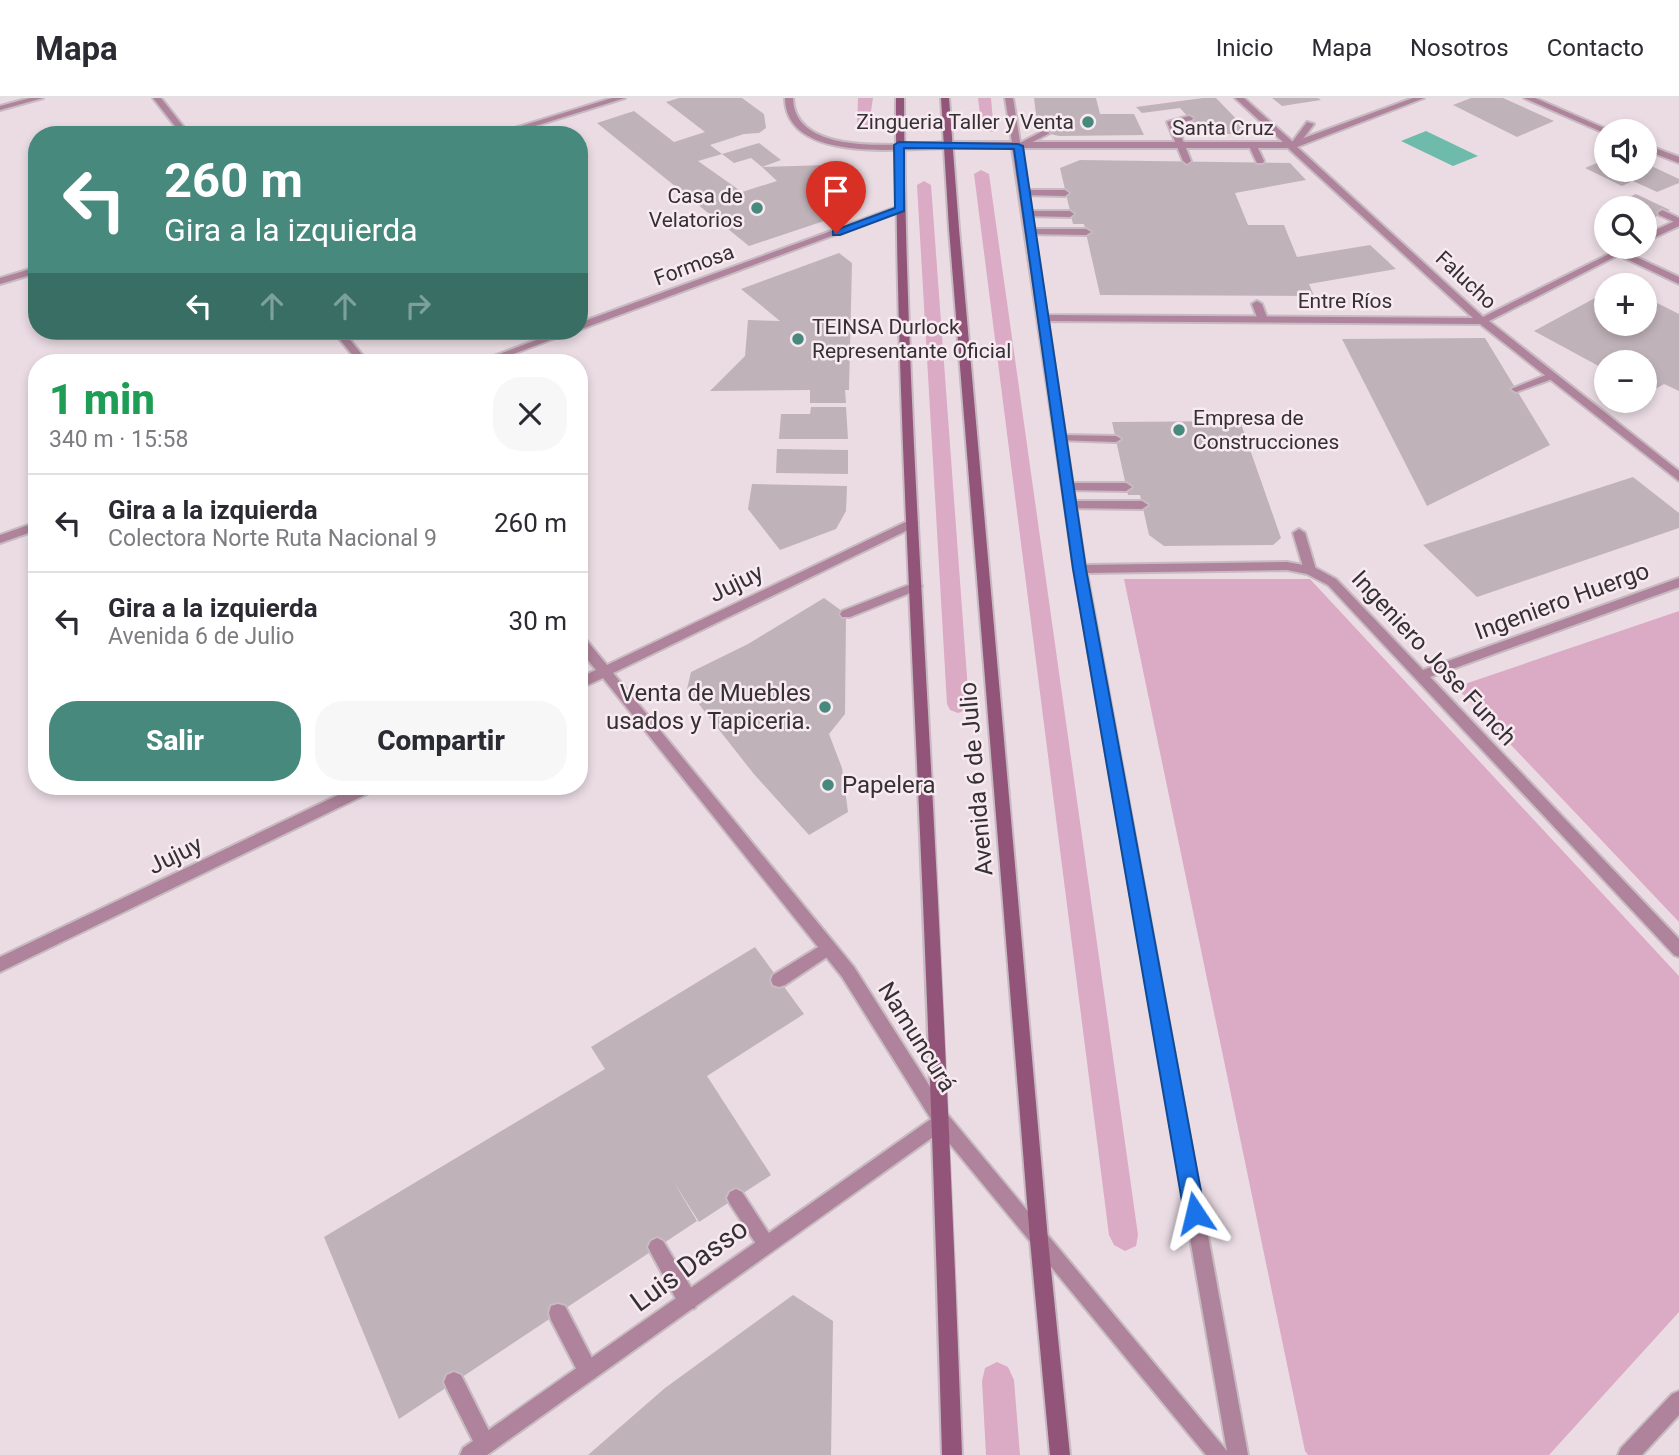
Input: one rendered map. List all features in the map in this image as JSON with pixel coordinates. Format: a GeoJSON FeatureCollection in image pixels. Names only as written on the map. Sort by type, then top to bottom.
{"type":"FeatureCollection","features":[{"type":"Feature","properties":{"kind":"main road","name":"Avenida 6 de Julio"},"geometry":{"type":"LineString","coordinates":[[900,98],[900,209],[912,523],[942,1121],[952,1455]]}},
{"type":"Feature","properties":{"kind":"main road","name":"Avenida 6 de Julio"},"geometry":{"type":"LineString","coordinates":[[945,98],[1039,1240],[1060,1455]]}},
{"type":"Feature","properties":{"kind":"street"},"geometry":{"type":"LineString","coordinates":[[0,108],[39,98]]}},
{"type":"Feature","properties":{"kind":"street"},"geometry":{"type":"LineString","coordinates":[[158,98],[179,126]]}},
{"type":"Feature","properties":{"kind":"street"},"geometry":{"type":"LineString","coordinates":[[526,126],[621,98]]}},
{"type":"Feature","properties":{"kind":"street","name":"Santa Cruz"},"geometry":{"type":"LineString","coordinates":[[789,98],[788,105],[801,127],[818,138],[855,144],[1018,146],[1294,145],[1420,98]]}},
{"type":"Feature","properties":{"kind":"street"},"geometry":{"type":"LineString","coordinates":[[1009,98],[1080,569],[1238,1455]]}},
{"type":"Feature","properties":{"kind":"street","name":"Falucho"},"geometry":{"type":"LineString","coordinates":[[1239,98],[1294,145],[1482,321],[1679,477]]}},
{"type":"Feature","properties":{"kind":"street"},"geometry":{"type":"LineString","coordinates":[[1528,98],[1594,126]]}},
{"type":"Feature","properties":{"kind":"street"},"geometry":{"type":"LineString","coordinates":[[1187,161],[1171,122],[1189,118]]}},
{"type":"Feature","properties":{"kind":"street"},"geometry":{"type":"LineString","coordinates":[[1294,145],[1310,124]]}},
{"type":"Feature","properties":{"kind":"street"},"geometry":{"type":"LineString","coordinates":[[1018,146],[1046,133]]}},
{"type":"Feature","properties":{"kind":"street"},"geometry":{"type":"LineString","coordinates":[[1253,146],[1261,161]]}},
{"type":"Feature","properties":{"kind":"street"},"geometry":{"type":"LineString","coordinates":[[1657,152],[1679,160]]}},
{"type":"Feature","properties":{"kind":"street"},"geometry":{"type":"LineString","coordinates":[[1025,193],[1065,193]]}},
{"type":"Feature","properties":{"kind":"street","name":"Formosa"},"geometry":{"type":"LineString","coordinates":[[588,324],[900,209]]}},
{"type":"Feature","properties":{"kind":"street"},"geometry":{"type":"LineString","coordinates":[[1662,213],[1679,222]]}},
{"type":"Feature","properties":{"kind":"street"},"geometry":{"type":"LineString","coordinates":[[1028,214],[1070,214]]}},
{"type":"Feature","properties":{"kind":"street"},"geometry":{"type":"LineString","coordinates":[[1657,233],[1679,222]]}},
{"type":"Feature","properties":{"kind":"street"},"geometry":{"type":"LineString","coordinates":[[1031,232],[1086,232]]}},
{"type":"Feature","properties":{"kind":"street","name":"Entre Ríos"},"geometry":{"type":"LineString","coordinates":[[1043,318],[1482,321],[1605,259]]}},
{"type":"Feature","properties":{"kind":"street"},"geometry":{"type":"LineString","coordinates":[[1633,259],[1679,281]]}},
{"type":"Feature","properties":{"kind":"street"},"geometry":{"type":"LineString","coordinates":[[0,281],[28,273]]}},
{"type":"Feature","properties":{"kind":"street"},"geometry":{"type":"LineString","coordinates":[[1257,304],[1263,320]]}},
{"type":"Feature","properties":{"kind":"street"},"geometry":{"type":"LineString","coordinates":[[345,340],[357,354]]}},
{"type":"Feature","properties":{"kind":"street"},"geometry":{"type":"LineString","coordinates":[[505,354],[544,340]]}},
{"type":"Feature","properties":{"kind":"street"},"geometry":{"type":"LineString","coordinates":[[1516,389],[1551,376]]}},
{"type":"Feature","properties":{"kind":"street"},"geometry":{"type":"LineString","coordinates":[[1060,438],[1116,439]]}},
{"type":"Feature","properties":{"kind":"street"},"geometry":{"type":"LineString","coordinates":[[1068,487],[1126,487]]}},
{"type":"Feature","properties":{"kind":"street"},"geometry":{"type":"LineString","coordinates":[[1070,505],[1142,505]]}},
{"type":"Feature","properties":{"kind":"street","name":"Jujuy"},"geometry":{"type":"LineString","coordinates":[[588,680],[912,523]]}},
{"type":"Feature","properties":{"kind":"street"},"geometry":{"type":"LineString","coordinates":[[0,539],[28,529]]}},
{"type":"Feature","properties":{"kind":"street"},"geometry":{"type":"LineString","coordinates":[[1299,533],[1310,570]]}},
{"type":"Feature","properties":{"kind":"street","name":"Ingeniero Jose Funch"},"geometry":{"type":"LineString","coordinates":[[1080,569],[1287,566],[1310,570],[1332,582],[1679,950]]}},
{"type":"Feature","properties":{"kind":"street","name":"Ingeniero Huergo"},"geometry":{"type":"LineString","coordinates":[[1420,676],[1679,582]]}},
{"type":"Feature","properties":{"kind":"street"},"geometry":{"type":"LineString","coordinates":[[846,614],[916,586]]}},
{"type":"Feature","properties":{"kind":"street","name":"Namuncurá"},"geometry":{"type":"LineString","coordinates":[[588,652],[848,972],[942,1121],[1219,1455]]}},
{"type":"Feature","properties":{"kind":"street","name":"Jujuy"},"geometry":{"type":"LineString","coordinates":[[0,965],[351,795]]}},
{"type":"Feature","properties":{"kind":"street"},"geometry":{"type":"LineString","coordinates":[[779,981],[828,948]]}},
{"type":"Feature","properties":{"kind":"street","name":"Luis Dasso"},"geometry":{"type":"LineString","coordinates":[[477,1450],[942,1121]]}},
{"type":"Feature","properties":{"kind":"street"},"geometry":{"type":"LineString","coordinates":[[736,1198],[766,1244]]}},
{"type":"Feature","properties":{"kind":"street"},"geometry":{"type":"LineString","coordinates":[[657,1247],[688,1301]]}},
{"type":"Feature","properties":{"kind":"street"},"geometry":{"type":"LineString","coordinates":[[558,1312],[588,1371]]}},
{"type":"Feature","properties":{"kind":"street"},"geometry":{"type":"LineString","coordinates":[[454,1382],[477,1450]]}},
{"type":"Feature","properties":{"kind":"street"},"geometry":{"type":"LineString","coordinates":[[1629,1455],[1679,1401]]}},
{"type":"Feature","properties":{"kind":"shaded area"},"geometry":{"type":"Polygon","coordinates":[[[858,98],[873,98],[868,131],[857,129],[858,98]]]}},
{"type":"Feature","properties":{"kind":"shaded area"},"geometry":{"type":"Polygon","coordinates":[[[978,98],[991,98],[994,132],[982,130],[978,98]]]}},
{"type":"Feature","properties":{"kind":"shaded area"},"geometry":{"type":"Polygon","coordinates":[[[1426,131],[1478,156],[1453,166],[1401,141],[1426,131]]]}},
{"type":"Feature","properties":{"kind":"shaded area"},"geometry":{"type":"Polygon","coordinates":[[[981,170],[989,174],[1138,1235],[1136,1246],[1125,1251],[1114,1245],[1109,1235],[974,174],[981,170]]]}},
{"type":"Feature","properties":{"kind":"shaded area"},"geometry":{"type":"Polygon","coordinates":[[[924,181],[931,185],[969,704],[966,710],[958,713],[950,710],[947,704],[917,185],[924,181]]]}},
{"type":"Feature","properties":{"kind":"shaded area"},"geometry":{"type":"Polygon","coordinates":[[[1124,579],[1310,579],[1679,976],[1679,1312],[1549,1455],[1308,1455],[1305,1451],[1124,579]]]}},
{"type":"Feature","properties":{"kind":"shaded area"},"geometry":{"type":"Polygon","coordinates":[[[1679,611],[1679,922],[1456,687],[1679,611]]]}},
{"type":"Feature","properties":{"kind":"shaded area"},"geometry":{"type":"Polygon","coordinates":[[[997,1362],[1008,1367],[1014,1380],[1020,1455],[986,1455],[982,1381],[985,1368],[997,1362]]]}},
{"type":"Feature","properties":{"kind":"building"},"geometry":{"type":"Polygon","coordinates":[[[679,98],[742,98],[764,114],[766,128],[759,133],[744,134],[710,145],[722,154],[698,161],[742,192],[777,181],[762,167],[827,165],[846,179],[852,200],[827,220],[749,246],[597,123],[634,111],[674,142],[705,132],[666,102],[679,98]]]}},
{"type":"Feature","properties":{"kind":"building","name":"Zingueria Taller y Venta"},"geometry":{"type":"Polygon","coordinates":[[[1034,98],[1096,98],[1100,114],[1134,114],[1144,135],[1059,136],[1046,133],[1038,130],[1034,98]]]}},
{"type":"Feature","properties":{"kind":"building"},"geometry":{"type":"Polygon","coordinates":[[[1216,98],[1246,129],[1242,134],[1212,134],[1206,127],[1198,128],[1180,108],[1142,113],[1136,107],[1216,98]]]}},
{"type":"Feature","properties":{"kind":"building"},"geometry":{"type":"Polygon","coordinates":[[[1272,98],[1318,98],[1321,100],[1282,106],[1272,98]]]}},
{"type":"Feature","properties":{"kind":"building"},"geometry":{"type":"Polygon","coordinates":[[[1471,98],[1503,98],[1554,121],[1517,137],[1453,105],[1471,98]]]}},
{"type":"Feature","properties":{"kind":"building"},"geometry":{"type":"Polygon","coordinates":[[[759,143],[781,160],[762,167],[751,158],[734,163],[722,154],[759,143]]]}},
{"type":"Feature","properties":{"kind":"building"},"geometry":{"type":"Polygon","coordinates":[[[1080,160],[1290,163],[1306,180],[1235,193],[1248,225],[1284,225],[1297,257],[1370,245],[1396,269],[1309,284],[1314,296],[1100,295],[1084,224],[1073,224],[1060,168],[1080,160]]]}},
{"type":"Feature","properties":{"kind":"building"},"geometry":{"type":"Polygon","coordinates":[[[1594,164],[1594,172],[1585,168],[1594,164]]]}},
{"type":"Feature","properties":{"kind":"building"},"geometry":{"type":"Polygon","coordinates":[[[1657,169],[1679,179],[1679,183],[1657,192],[1635,182],[1657,182],[1657,169]]]}},
{"type":"Feature","properties":{"kind":"building"},"geometry":{"type":"Polygon","coordinates":[[[1614,182],[1631,182],[1622,186],[1614,182]]]}},
{"type":"Feature","properties":{"kind":"building"},"geometry":{"type":"Polygon","coordinates":[[[1657,204],[1670,210],[1657,216],[1657,204]]]}},
{"type":"Feature","properties":{"kind":"building"},"geometry":{"type":"Polygon","coordinates":[[[839,253],[852,263],[849,390],[845,390],[846,403],[810,403],[810,390],[710,391],[745,356],[748,320],[780,321],[741,289],[839,253]]]}},
{"type":"Feature","properties":{"kind":"building"},"geometry":{"type":"Polygon","coordinates":[[[1594,298],[1594,336],[1657,336],[1657,303],[1679,314],[1679,391],[1664,384],[1657,388],[1657,350],[1594,350],[1594,364],[1534,331],[1594,298]]]}},
{"type":"Feature","properties":{"kind":"building"},"geometry":{"type":"Polygon","coordinates":[[[1485,338],[1550,445],[1427,506],[1342,339],[1485,338]]]}},
{"type":"Feature","properties":{"kind":"building"},"geometry":{"type":"Polygon","coordinates":[[[811,407],[846,407],[848,439],[779,439],[781,414],[810,414],[811,407]]]}},
{"type":"Feature","properties":{"kind":"building"},"geometry":{"type":"Polygon","coordinates":[[[1240,421],[1281,538],[1273,545],[1164,546],[1149,535],[1140,495],[1128,495],[1112,422],[1240,421]]]}},
{"type":"Feature","properties":{"kind":"building"},"geometry":{"type":"Polygon","coordinates":[[[777,449],[848,450],[848,474],[776,473],[777,449]]]}},
{"type":"Feature","properties":{"kind":"building"},"geometry":{"type":"Polygon","coordinates":[[[1633,477],[1679,513],[1679,528],[1477,597],[1423,545],[1633,477]]]}},
{"type":"Feature","properties":{"kind":"building"},"geometry":{"type":"Polygon","coordinates":[[[752,484],[847,486],[846,511],[836,529],[780,550],[748,509],[752,484]]]}},
{"type":"Feature","properties":{"kind":"building"},"geometry":{"type":"Polygon","coordinates":[[[824,598],[846,614],[845,714],[829,734],[842,768],[848,812],[809,835],[753,773],[687,689],[691,672],[748,644],[824,598]]]}},
{"type":"Feature","properties":{"kind":"building"},"geometry":{"type":"Polygon","coordinates":[[[755,947],[804,1014],[707,1076],[771,1175],[699,1222],[672,1179],[697,1221],[399,1419],[324,1237],[605,1069],[591,1047],[755,947]]]}},
{"type":"Feature","properties":{"kind":"building"},"geometry":{"type":"Polygon","coordinates":[[[793,1295],[833,1321],[831,1455],[588,1455],[665,1388],[793,1295]]]}},
{"type":"Feature","properties":{"kind":"place","name":"Zingueria Taller y Venta"},"geometry":{"type":"Point","coordinates":[1088,122]}},
{"type":"Feature","properties":{"kind":"place","name":"Casa de Velatorios"},"geometry":{"type":"Point","coordinates":[757,208]}},
{"type":"Feature","properties":{"kind":"place","name":"TEINSA Durlock Representante Oficial"},"geometry":{"type":"Point","coordinates":[798,339]}},
{"type":"Feature","properties":{"kind":"place","name":"Empresa de Construcciones"},"geometry":{"type":"Point","coordinates":[1179,430]}},
{"type":"Feature","properties":{"kind":"place","name":"Venta de Muebles usados y Tapiceria."},"geometry":{"type":"Point","coordinates":[825,707]}},
{"type":"Feature","properties":{"kind":"place","name":"Papelera"},"geometry":{"type":"Point","coordinates":[828,785]}},
{"type":"Feature","properties":{"kind":"route"},"geometry":{"type":"LineString","coordinates":[[836,233],[900,209],[899,145],[1018,146],[1080,569],[1195,1213]]}}]}
